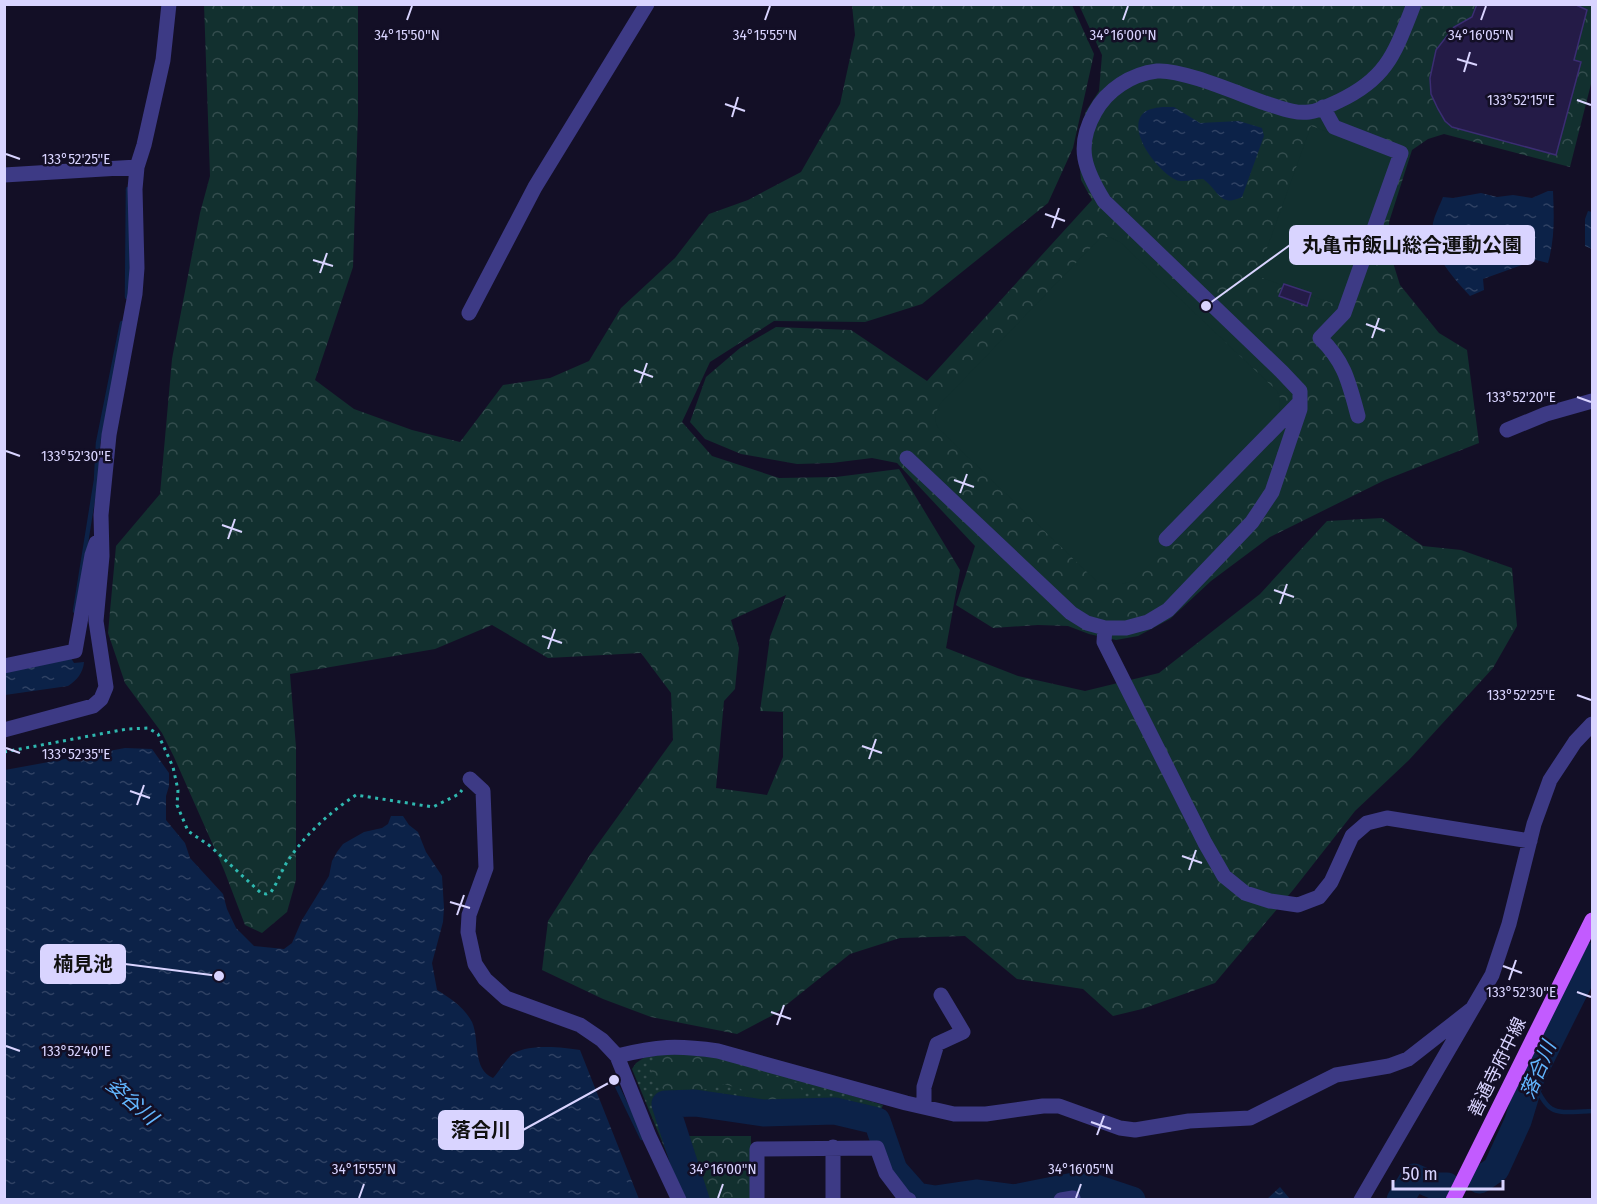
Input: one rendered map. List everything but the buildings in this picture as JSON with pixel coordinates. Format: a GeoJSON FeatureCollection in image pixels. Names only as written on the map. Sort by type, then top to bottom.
{"type":"FeatureCollection","features":[{"type":"Feature","properties":{"kind":"main road","name":"善通寺府中線"},"geometry":{"type":"LineString","coordinates":[[1453,1200],[1593,920]]}},
{"type":"Feature","properties":{"kind":"street"},"geometry":{"type":"LineString","coordinates":[[4,730],[93,706],[105,693],[106,680],[96,621],[102,556],[101,515],[109,435],[135,294],[137,268],[134,211],[137,167],[161,70],[169,4]]}},
{"type":"Feature","properties":{"kind":"street"},"geometry":{"type":"LineString","coordinates":[[469,313],[535,187],[647,4]]}},
{"type":"Feature","properties":{"kind":"street"},"geometry":{"type":"LineString","coordinates":[[907,458],[1071,613],[1087,623],[1105,628],[1126,628],[1148,621],[1168,610],[1252,522],[1272,492],[1300,409],[1300,391],[1104,201],[1090,177],[1084,155],[1085,138],[1090,120],[1100,103],[1115,87],[1136,77],[1157,71],[1179,74],[1287,110],[1309,112],[1323,107],[1358,92],[1382,72],[1395,51],[1414,4]]}},
{"type":"Feature","properties":{"kind":"street"},"geometry":{"type":"LineString","coordinates":[[1323,107],[1334,128],[1401,153],[1344,313],[1320,338],[1334,351],[1344,368],[1358,416]]}},
{"type":"Feature","properties":{"kind":"street"},"geometry":{"type":"LineString","coordinates":[[4,175],[137,167]]}},
{"type":"Feature","properties":{"kind":"street"},"geometry":{"type":"LineString","coordinates":[[1507,430],[1546,414],[1593,401]]}},
{"type":"Feature","properties":{"kind":"street"},"geometry":{"type":"LineString","coordinates":[[1166,539],[1300,402]]}},
{"type":"Feature","properties":{"kind":"street"},"geometry":{"type":"LineString","coordinates":[[4,666],[75,651],[93,555],[101,529]]}},
{"type":"Feature","properties":{"kind":"street"},"geometry":{"type":"LineString","coordinates":[[1105,628],[1104,642],[1204,843],[1224,876],[1245,893],[1270,901],[1298,905],[1319,897],[1331,882],[1352,836],[1367,823],[1387,818],[1530,841]]}},
{"type":"Feature","properties":{"kind":"street"},"geometry":{"type":"LineString","coordinates":[[1361,1200],[1492,975],[1509,924],[1534,824],[1550,780],[1575,742],[1593,724]]}},
{"type":"Feature","properties":{"kind":"street"},"geometry":{"type":"LineString","coordinates":[[470,779],[483,791],[486,868],[469,915],[468,932],[475,964],[485,979],[506,998],[580,1025],[594,1033],[617,1056],[649,1136],[679,1200]]}},
{"type":"Feature","properties":{"kind":"street"},"geometry":{"type":"LineString","coordinates":[[924,1107],[924,1087],[937,1044],[963,1032],[941,995]]}},
{"type":"Feature","properties":{"kind":"street"},"geometry":{"type":"LineString","coordinates":[[617,1056],[667,1046],[718,1051],[954,1114],[986,1114],[1059,1106],[1120,1128],[1135,1130],[1189,1121],[1250,1118],[1336,1075],[1408,1059],[1473,1009]]}},
{"type":"Feature","properties":{"kind":"street"},"geometry":{"type":"LineString","coordinates":[[757,1200],[757,1149],[833,1147],[877,1148],[886,1173],[909,1200]]}},
{"type":"Feature","properties":{"kind":"street"},"geometry":{"type":"LineString","coordinates":[[833,1147],[833,1200]]}},
{"type":"Feature","properties":{"kind":"street"},"geometry":{"type":"LineString","coordinates":[[1061,1200],[1073,1198],[1073,1200]]}},
{"type":"Feature","properties":{"kind":"path"},"geometry":{"type":"LineString","coordinates":[[4,752],[127,729],[148,728],[158,734],[173,767],[178,790],[177,805],[188,831],[210,846],[261,893],[266,894],[271,892],[288,860],[306,838],[335,808],[356,795],[433,807],[459,794],[470,779]]}},
{"type":"Feature","properties":{"kind":"green space"},"geometry":{"type":"Polygon","coordinates":[[[204,4],[358,5],[358,114],[353,267],[315,380],[354,409],[412,430],[460,442],[503,385],[550,378],[589,361],[621,308],[675,258],[709,214],[748,200],[801,172],[840,104],[855,35],[852,5],[1072,5],[1094,54],[1073,148],[1048,203],[922,304],[865,322],[774,321],[710,362],[682,422],[712,456],[779,478],[836,477],[899,469],[960,570],[946,648],[1018,676],[1085,691],[1159,673],[1260,594],[1327,521],[1382,518],[1423,546],[1461,550],[1512,568],[1517,626],[1493,668],[1409,760],[1355,811],[1215,983],[1142,1009],[1113,1016],[1083,989],[1017,979],[965,936],[900,938],[850,954],[775,1014],[737,1034],[651,1017],[603,999],[542,970],[548,921],[590,855],[673,740],[671,693],[641,653],[548,658],[492,625],[435,649],[290,674],[296,747],[296,880],[287,912],[262,933],[245,925],[224,870],[174,757],[162,733],[125,683],[108,633],[116,546],[160,494],[172,359],[200,213],[210,176],[204,4]],[[786,595],[731,620],[739,648],[735,689],[724,701],[716,788],[767,795],[783,757],[783,712],[760,711],[770,637],[786,595]]]}},
{"type":"Feature","properties":{"kind":"green space"},"geometry":{"type":"Polygon","coordinates":[[[1079,5],[1592,5],[1592,80],[1570,167],[1444,134],[1428,139],[1412,150],[1389,222],[1390,253],[1400,285],[1439,333],[1467,350],[1479,443],[1385,480],[1270,537],[1211,581],[1170,619],[1138,636],[1116,640],[1068,626],[993,628],[956,605],[975,546],[897,463],[872,458],[797,464],[741,454],[705,439],[690,422],[706,377],[740,348],[776,327],[851,330],[927,381],[1092,200],[1081,180],[1078,149],[1080,130],[1086,111],[1099,91],[1102,55],[1079,5]]]}},
{"type":"Feature","properties":{"kind":"green space"},"geometry":{"type":"Polygon","coordinates":[[[1311,126],[1395,156],[1340,306],[1257,276],[1311,126]]]}},
{"type":"Feature","properties":{"kind":"green space"},"geometry":{"type":"Polygon","coordinates":[[[1101,237],[1109,237],[1120,242],[1277,391],[1280,398],[1279,414],[1171,543],[1133,581],[1122,584],[1098,582],[1090,575],[940,430],[935,418],[940,404],[1101,237]]]}},
{"type":"Feature","properties":{"kind":"green space"},"geometry":{"type":"Polygon","coordinates":[[[651,1053],[717,1055],[883,1105],[877,1119],[836,1107],[760,1110],[692,1100],[661,1101],[692,1199],[689,1199],[682,1190],[632,1069],[636,1063],[651,1053]]]}},
{"type":"Feature","properties":{"kind":"green space"},"geometry":{"type":"Polygon","coordinates":[[[674,1053],[716,1058],[797,1083],[802,1090],[792,1104],[750,1102],[741,1089],[724,1084],[682,1096],[665,1092],[651,1071],[654,1056],[674,1053]]]}},
{"type":"Feature","properties":{"kind":"green space"},"geometry":{"type":"Polygon","coordinates":[[[677,1136],[751,1136],[751,1199],[700,1199],[677,1136]]]}},
{"type":"Feature","properties":{"kind":"water"},"geometry":{"type":"Polygon","coordinates":[[[1162,107],[1174,107],[1200,123],[1239,121],[1262,128],[1264,136],[1242,197],[1234,200],[1224,199],[1203,179],[1176,180],[1154,161],[1142,142],[1138,124],[1145,112],[1162,107]]]}},
{"type":"Feature","properties":{"kind":"water"},"geometry":{"type":"Polygon","coordinates":[[[1553,191],[1554,218],[1548,263],[1536,260],[1483,279],[1484,290],[1470,296],[1443,263],[1435,244],[1433,223],[1443,197],[1453,198],[1481,193],[1497,197],[1513,195],[1532,198],[1553,191]]]}},
{"type":"Feature","properties":{"kind":"water"},"geometry":{"type":"Polygon","coordinates":[[[1588,211],[1592,212],[1592,249],[1585,246],[1585,219],[1588,211]]]}},
{"type":"Feature","properties":{"kind":"water"},"geometry":{"type":"Polygon","coordinates":[[[71,658],[74,663],[84,662],[79,676],[68,686],[5,695],[5,672],[71,658]]]}},
{"type":"Feature","properties":{"kind":"water","name":"姿谷川"},"geometry":{"type":"Polygon","coordinates":[[[125,748],[152,749],[169,773],[166,820],[185,843],[190,858],[223,894],[236,928],[254,946],[284,949],[292,943],[302,920],[329,876],[332,861],[343,844],[364,832],[382,828],[388,824],[391,816],[403,816],[418,832],[426,852],[442,876],[443,922],[432,963],[437,990],[461,1007],[472,1022],[482,1068],[493,1078],[511,1055],[521,1050],[547,1047],[580,1050],[639,1199],[5,1199],[5,770],[125,748]]]}},
{"type":"Feature","properties":{"kind":"water"},"geometry":{"type":"Polygon","coordinates":[[[1096,1185],[1108,1186],[1149,1199],[1097,1199],[1096,1185]]]}},
{"type":"Feature","properties":{"kind":"water"},"geometry":{"type":"Polygon","coordinates":[[[1280,1187],[1290,1199],[1267,1199],[1280,1187]]]}},
{"type":"Feature","properties":{"kind":"waterway"},"geometry":{"type":"LineString","coordinates":[[127,297],[128,189]]}},
{"type":"Feature","properties":{"kind":"waterway"},"geometry":{"type":"LineString","coordinates":[[75,611],[96,480],[98,443],[122,323]]}},
{"type":"Feature","properties":{"kind":"waterway","name":"落合川"},"geometry":{"type":"LineString","coordinates":[[1480,1180],[1496,1169],[1518,1121],[1531,1078],[1592,956]]}},
{"type":"Feature","properties":{"kind":"waterway"},"geometry":{"type":"LineString","coordinates":[[1531,1078],[1543,1099],[1553,1110],[1592,1111]]}},
{"type":"Feature","properties":{"kind":"waterway","name":"落合川"},"geometry":{"type":"LineString","coordinates":[[612,1081],[614,1080],[642,1138]]}},
{"type":"Feature","properties":{"kind":"waterway","name":"落合川"},"geometry":{"type":"LineString","coordinates":[[696,1200],[665,1104],[695,1103],[763,1113],[835,1111],[877,1121],[894,1170],[917,1196],[935,1199],[976,1193],[1014,1198],[1084,1184],[1132,1200]]}},
{"type":"Feature","properties":{"kind":"waterway","name":"落合川"},"geometry":{"type":"LineString","coordinates":[[1400,1200],[1414,1177],[1435,1186],[1447,1186]]}},
{"type":"Feature","properties":{"kind":"place","name":"丸亀市飯山総合運動公園"},"geometry":{"type":"Point","coordinates":[1206,306]}},
{"type":"Feature","properties":{"kind":"place","name":"楠見池"},"geometry":{"type":"Point","coordinates":[219,976]}},
{"type":"Feature","properties":{"kind":"place","name":"落合川"},"geometry":{"type":"Point","coordinates":[614,1080]}}]}
